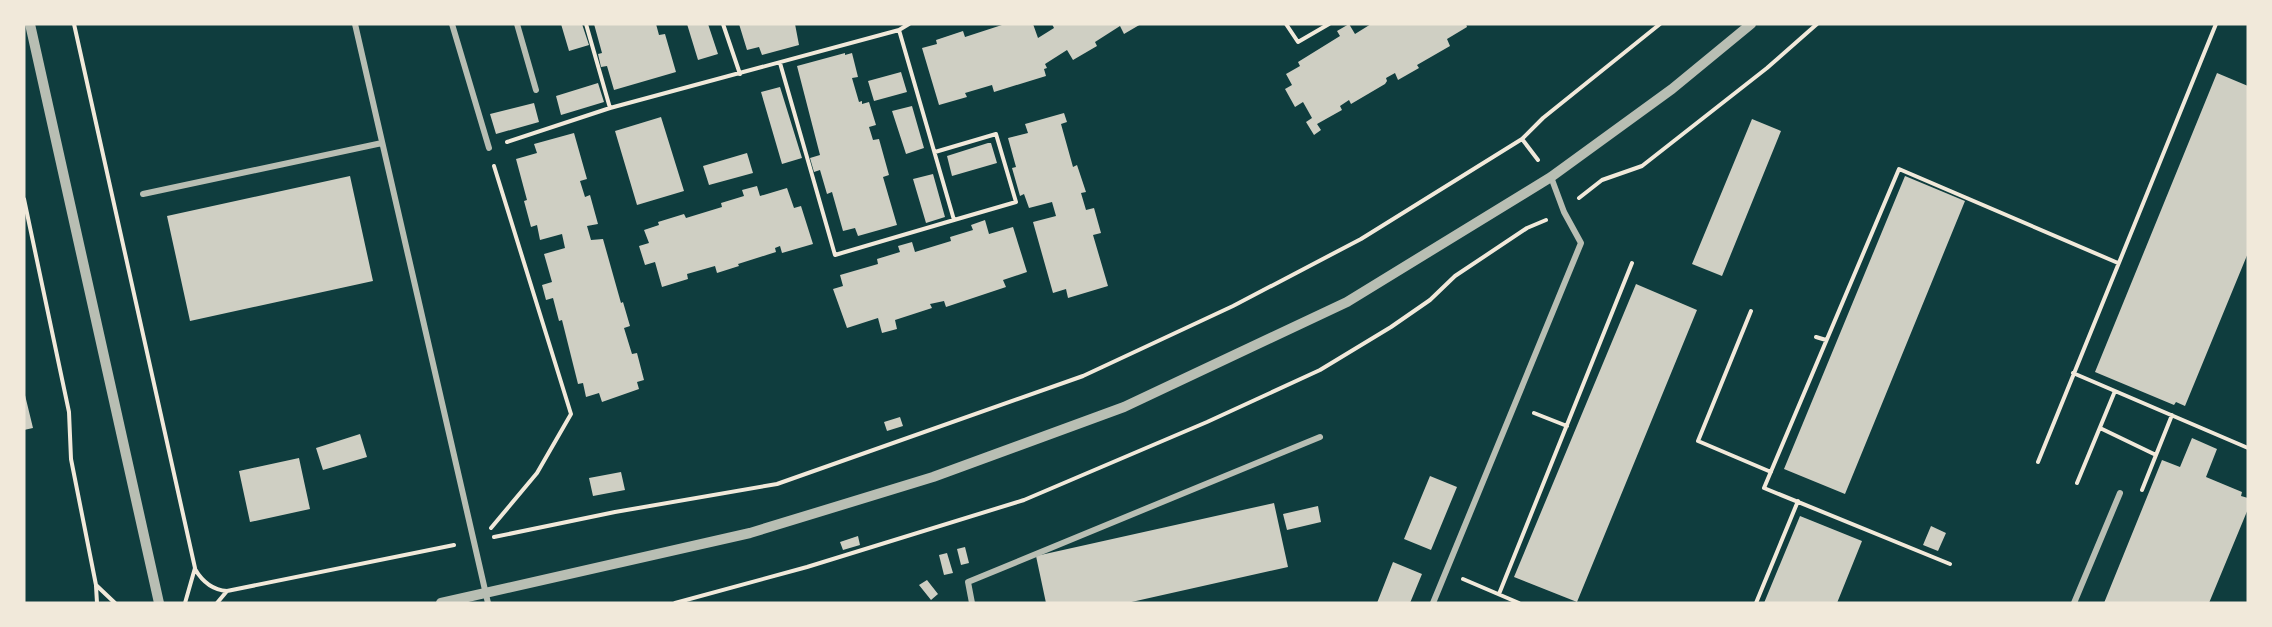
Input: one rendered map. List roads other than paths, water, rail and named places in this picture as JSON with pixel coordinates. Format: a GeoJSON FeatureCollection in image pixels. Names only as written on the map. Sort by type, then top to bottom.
{"type":"FeatureCollection","features":[{"type":"Feature","properties":{"kind":"street"},"geometry":{"type":"LineString","coordinates":[[30,24],[159,603]]}},
{"type":"Feature","properties":{"kind":"street"},"geometry":{"type":"LineString","coordinates":[[355,24],[487,599]]}},
{"type":"Feature","properties":{"kind":"street"},"geometry":{"type":"LineString","coordinates":[[452,24],[489,148]]}},
{"type":"Feature","properties":{"kind":"street"},"geometry":{"type":"LineString","coordinates":[[517,24],[536,90]]}},
{"type":"Feature","properties":{"kind":"street"},"geometry":{"type":"LineString","coordinates":[[441,603],[487,599],[750,533],[933,477],[1124,407],[1347,302],[1551,177],[1672,89],[1751,24]]}},
{"type":"Feature","properties":{"kind":"street"},"geometry":{"type":"LineString","coordinates":[[143,194],[382,143]]}},
{"type":"Feature","properties":{"kind":"street"},"geometry":{"type":"LineString","coordinates":[[1432,603],[1581,243],[1564,212],[1551,177]]}},
{"type":"Feature","properties":{"kind":"street"},"geometry":{"type":"LineString","coordinates":[[972,603],[968,582],[1320,436]]}},
{"type":"Feature","properties":{"kind":"street"},"geometry":{"type":"LineString","coordinates":[[2074,603],[2120,493]]}}]}
